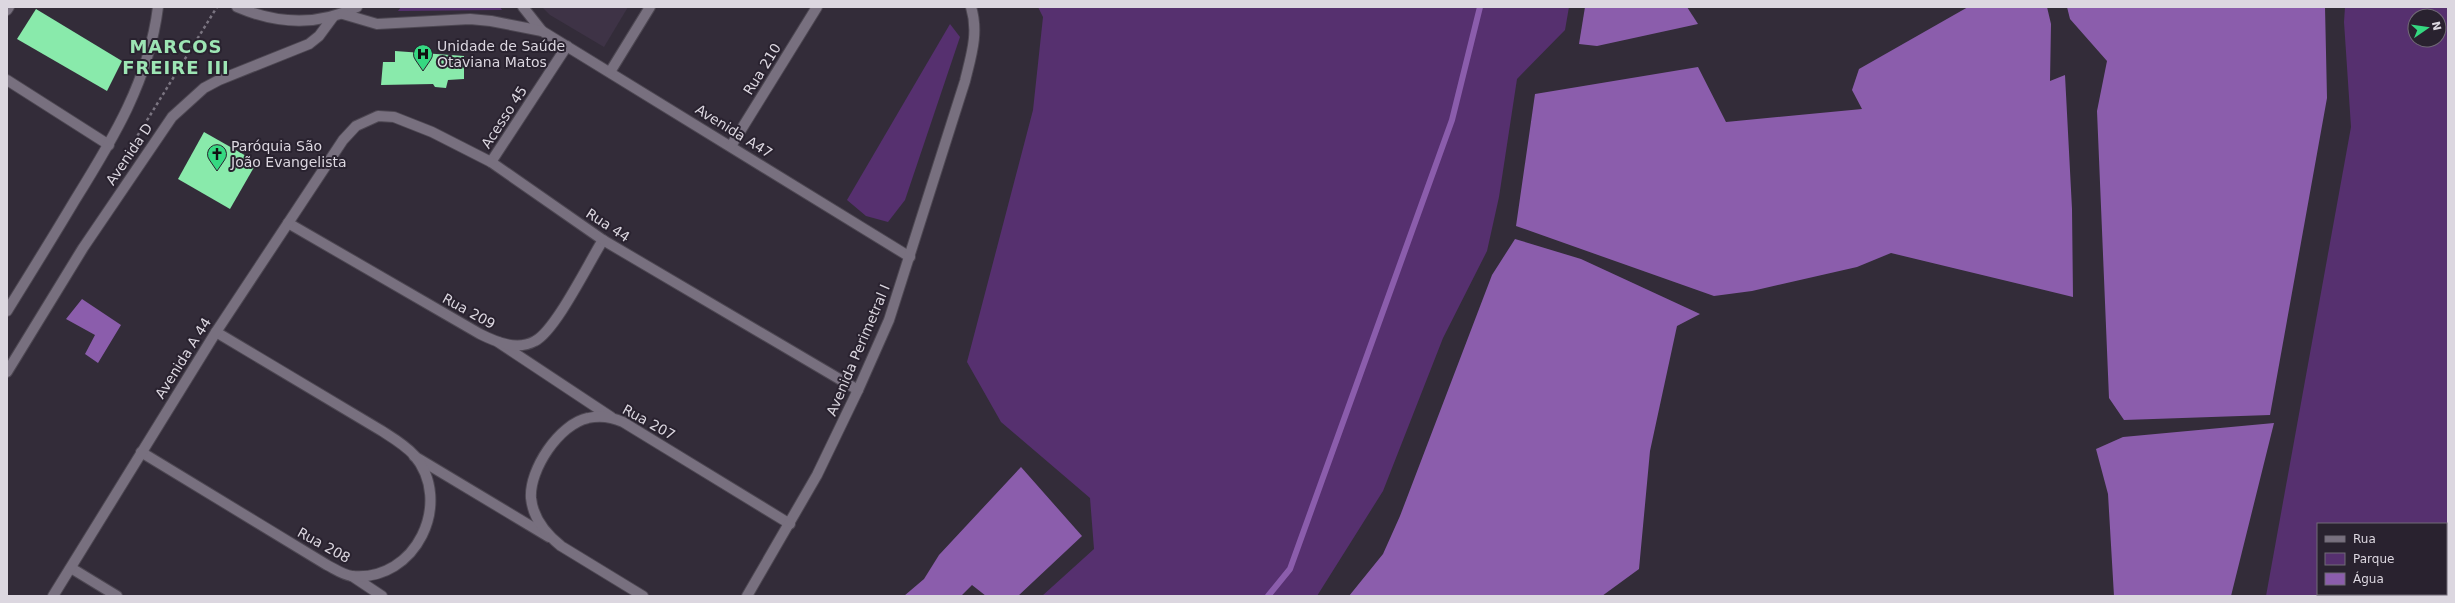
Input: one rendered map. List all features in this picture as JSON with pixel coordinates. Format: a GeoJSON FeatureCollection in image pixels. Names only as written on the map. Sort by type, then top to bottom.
{"type":"FeatureCollection","features":[{"type":"Feature","properties":{"kind":"street","name":"Avenida D"},"geometry":{"type":"LineString","coordinates":[[7,311],[109,145],[133,100],[151,49],[158,7]]}},
{"type":"Feature","properties":{"kind":"street"},"geometry":{"type":"LineString","coordinates":[[237,7],[256,15],[281,21],[308,21],[338,15],[358,7]]}},
{"type":"Feature","properties":{"kind":"street","name":"Avenida A47"},"geometry":{"type":"LineString","coordinates":[[523,7],[542,31]]}},
{"type":"Feature","properties":{"kind":"street"},"geometry":{"type":"LineString","coordinates":[[610,72],[650,7]]}},
{"type":"Feature","properties":{"kind":"street","name":"Rua 210"},"geometry":{"type":"LineString","coordinates":[[731,146],[817,7]]}},
{"type":"Feature","properties":{"kind":"street","name":"Avenida Perimetral I"},"geometry":{"type":"LineString","coordinates":[[747,596],[790,524],[858,390],[889,320],[965,81],[975,42],[975,21],[971,7]]}},
{"type":"Feature","properties":{"kind":"street","name":"Avenida D"},"geometry":{"type":"LineString","coordinates":[[7,372],[83,248],[172,117],[204,88],[219,80],[309,44],[319,36],[338,15]]}},
{"type":"Feature","properties":{"kind":"street","name":"Avenida A47"},"geometry":{"type":"LineString","coordinates":[[338,15],[377,24],[470,19],[491,21],[542,31],[910,256]]}},
{"type":"Feature","properties":{"kind":"street","name":"Acesso 45"},"geometry":{"type":"LineString","coordinates":[[491,162],[567,46]]}},
{"type":"Feature","properties":{"kind":"street"},"geometry":{"type":"LineString","coordinates":[[7,80],[109,145]]}},
{"type":"Feature","properties":{"kind":"street","name":"Rua 44"},"geometry":{"type":"LineString","coordinates":[[343,140],[356,126],[368,119],[378,116],[394,117],[432,132],[491,162],[603,240],[858,390]]}},
{"type":"Feature","properties":{"kind":"street","name":"Avenida A 44"},"geometry":{"type":"LineString","coordinates":[[53,596],[216,332],[343,140]]}},
{"type":"Feature","properties":{"kind":"street","name":"Rua 209"},"geometry":{"type":"LineString","coordinates":[[288,223],[498,342],[521,345],[536,341],[542,336],[558,314],[603,240]]}},
{"type":"Feature","properties":{"kind":"street","name":"Rua 208"},"geometry":{"type":"LineString","coordinates":[[141,452],[327,565],[352,576],[371,574],[394,566],[404,560],[421,537],[430,516],[432,497],[428,481],[414,456],[382,431],[216,332]]}},
{"type":"Feature","properties":{"kind":"street"},"geometry":{"type":"LineString","coordinates":[[498,342],[611,417]]}},
{"type":"Feature","properties":{"kind":"street","name":"Rua 207"},"geometry":{"type":"LineString","coordinates":[[643,596],[549,537],[539,523],[532,499],[532,484],[539,465],[550,447],[574,424],[589,417],[611,417],[643,433],[790,524]]}},
{"type":"Feature","properties":{"kind":"street"},"geometry":{"type":"LineString","coordinates":[[414,456],[549,537]]}},
{"type":"Feature","properties":{"kind":"street"},"geometry":{"type":"LineString","coordinates":[[71,568],[118,596]]}},
{"type":"Feature","properties":{"kind":"street"},"geometry":{"type":"LineString","coordinates":[[352,576],[382,596]]}},
{"type":"Feature","properties":{"kind":"shaded area"},"geometry":{"type":"Polygon","coordinates":[[[542,7],[628,7],[604,47],[550,15],[542,7]]]}},
{"type":"Feature","properties":{"kind":"green space"},"geometry":{"type":"Polygon","coordinates":[[[401,7],[500,7],[502,10],[398,11],[401,7]]]}},
{"type":"Feature","properties":{"kind":"green space"},"geometry":{"type":"Polygon","coordinates":[[[1038,7],[1569,7],[1565,30],[1517,79],[1499,197],[1487,251],[1443,338],[1383,491],[1317,596],[1042,596],[1094,549],[1090,498],[1001,422],[967,362],[1033,110],[1043,17],[1038,7]]]}},
{"type":"Feature","properties":{"kind":"green space"},"geometry":{"type":"Polygon","coordinates":[[[2345,7],[2448,7],[2448,596],[2266,596],[2351,127],[2344,22],[2345,7]]]}},
{"type":"Feature","properties":{"kind":"green space"},"geometry":{"type":"Polygon","coordinates":[[[950,24],[960,37],[905,200],[888,222],[866,216],[847,200],[950,24]]]}},
{"type":"Feature","properties":{"kind":"water"},"geometry":{"type":"Polygon","coordinates":[[[1585,7],[1687,7],[1698,24],[1597,46],[1579,44],[1585,7]]]}},
{"type":"Feature","properties":{"kind":"water"},"geometry":{"type":"Polygon","coordinates":[[[1968,7],[2047,7],[2051,24],[2050,81],[2065,75],[2072,209],[2073,297],[1891,253],[1857,267],[1752,291],[1714,296],[1516,226],[1535,94],[1698,67],[1726,122],[1862,109],[1852,90],[1859,69],[1968,7]]]}},
{"type":"Feature","properties":{"kind":"water"},"geometry":{"type":"Polygon","coordinates":[[[2067,7],[2325,7],[2327,98],[2270,415],[2124,420],[2109,398],[2097,111],[2107,61],[2070,19],[2067,7]]]}},
{"type":"Feature","properties":{"kind":"water"},"geometry":{"type":"Polygon","coordinates":[[[1515,239],[1581,259],[1700,314],[1677,326],[1650,451],[1639,569],[1602,596],[1349,596],[1383,554],[1400,516],[1492,275],[1515,239]]]}},
{"type":"Feature","properties":{"kind":"water"},"geometry":{"type":"Polygon","coordinates":[[[82,299],[121,325],[98,363],[85,354],[95,335],[66,319],[82,299]]]}},
{"type":"Feature","properties":{"kind":"water"},"geometry":{"type":"Polygon","coordinates":[[[2274,423],[2231,596],[2114,596],[2108,494],[2096,449],[2123,437],[2274,423]]]}},
{"type":"Feature","properties":{"kind":"water"},"geometry":{"type":"Polygon","coordinates":[[[1021,467],[1082,536],[1018,596],[986,596],[972,585],[961,596],[904,596],[924,579],[939,555],[1021,467]]]}},
{"type":"Feature","properties":{"kind":"building"},"geometry":{"type":"Polygon","coordinates":[[[36,9],[122,61],[107,91],[17,39],[36,9]]]}},
{"type":"Feature","properties":{"kind":"building","name":"Unidade de Saúde Otaviana Matos"},"geometry":{"type":"Polygon","coordinates":[[[395,51],[464,56],[464,79],[448,80],[446,88],[435,87],[433,84],[381,85],[383,62],[395,62],[395,51]]]}},
{"type":"Feature","properties":{"kind":"building","name":"Paróquia São João Evangelista"},"geometry":{"type":"Polygon","coordinates":[[[204,132],[257,162],[230,209],[178,179],[204,132]]]}},
{"type":"Feature","properties":{"kind":"waterway"},"geometry":{"type":"LineString","coordinates":[[1268,596],[1290,569],[1452,120],[1480,7]]}},
{"type":"Feature","properties":{"kind":"place","name":"Unidade de Saúde Otaviana Matos"},"geometry":{"type":"Point","coordinates":[423,71]}},
{"type":"Feature","properties":{"kind":"place","name":"Paróquia São João Evangelista"},"geometry":{"type":"Point","coordinates":[217,171]}},
{"type":"Feature","properties":{"kind":"district","name":"MARCOS FREIRE III"},"geometry":{"type":"Point","coordinates":[176,57]}}]}
